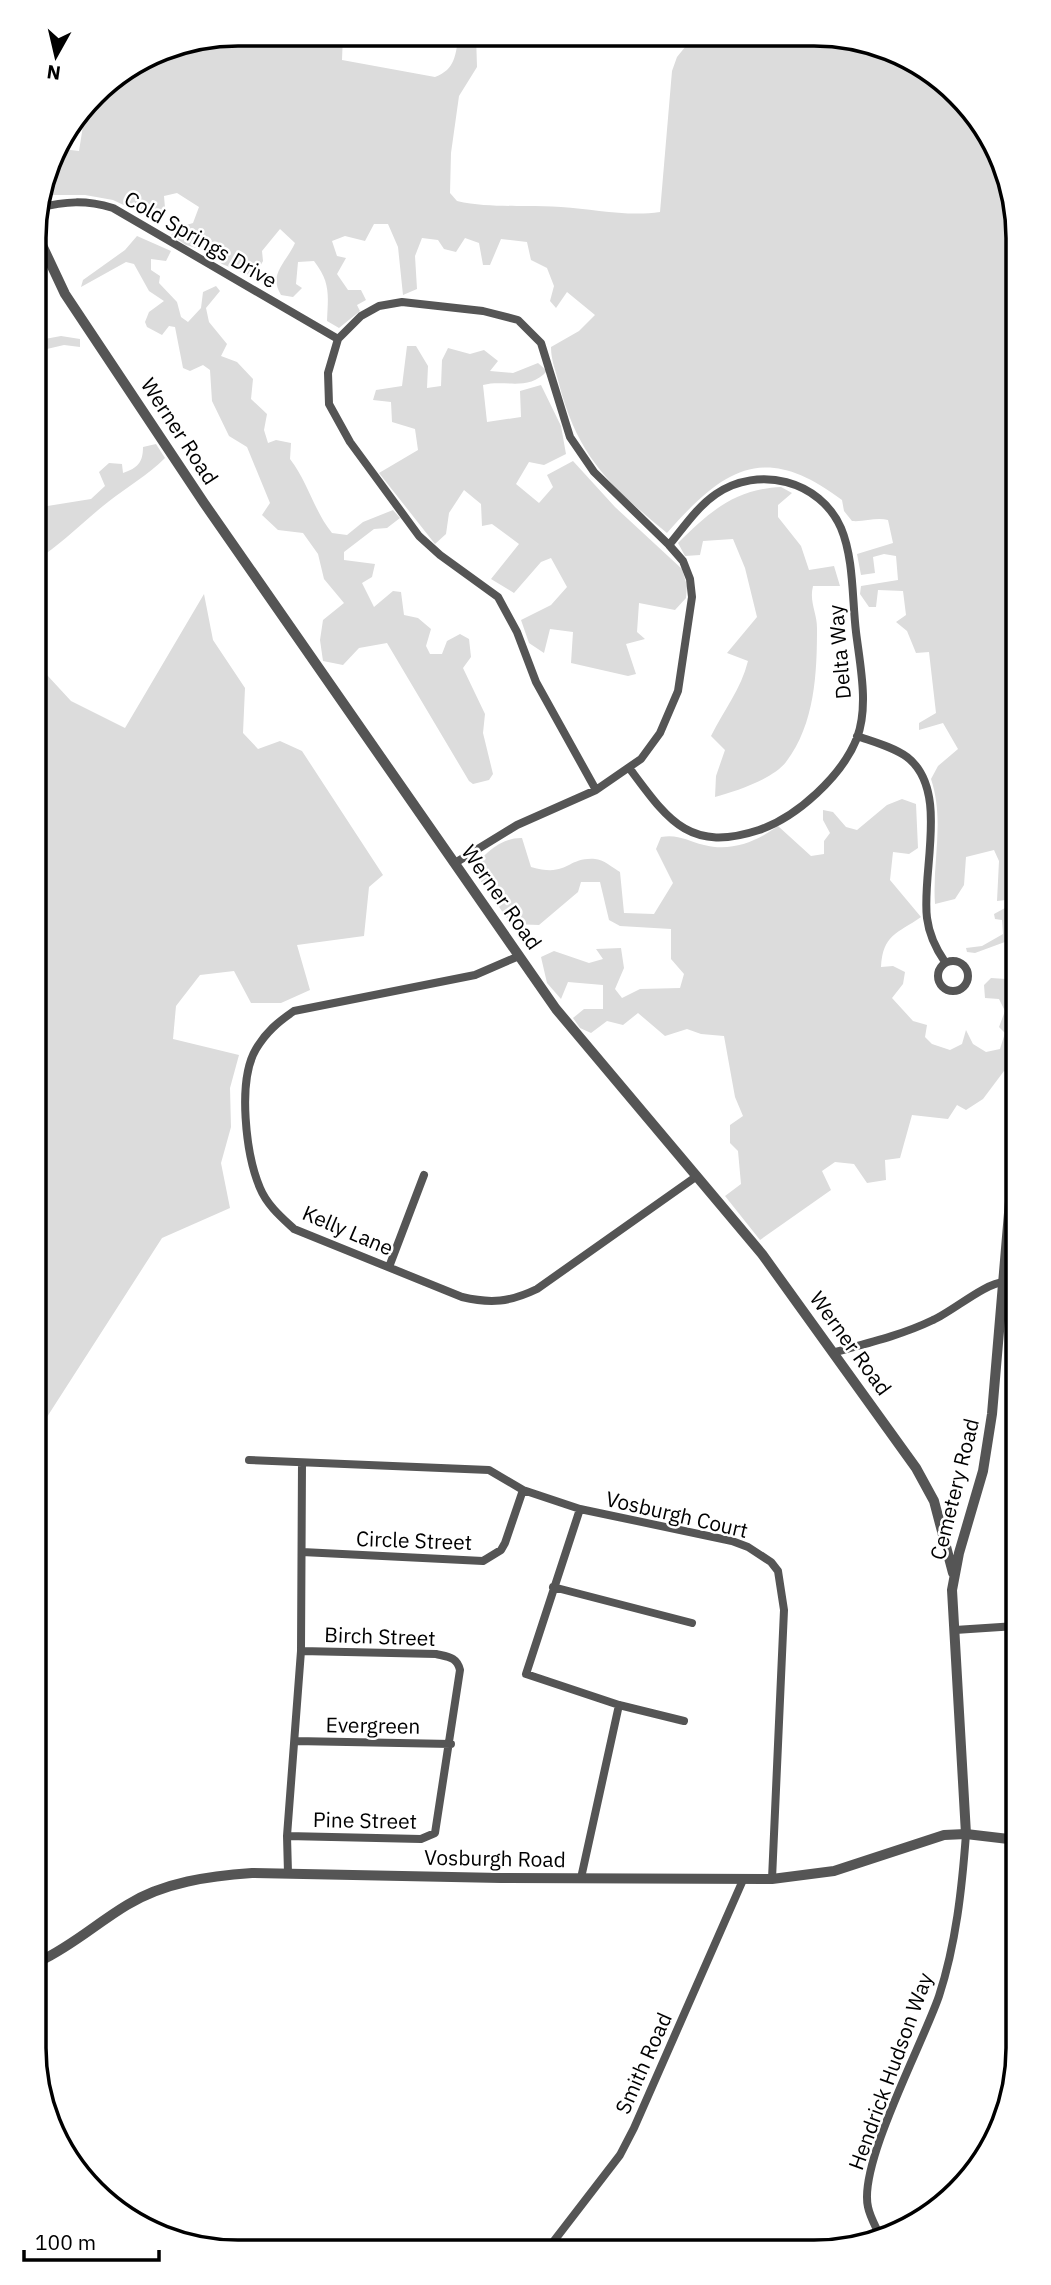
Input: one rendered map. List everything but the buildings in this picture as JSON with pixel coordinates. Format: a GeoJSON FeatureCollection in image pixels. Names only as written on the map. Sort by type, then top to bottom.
{"type":"FeatureCollection","features":[{"type":"Feature","properties":{"kind":"street","name":"Cold Springs Drive"},"geometry":{"type":"LineString","coordinates":[[48,205],[66,201],[89,201],[113,208],[338,339]]}},
{"type":"Feature","properties":{"kind":"street","name":"Werner Road"},"geometry":{"type":"LineString","coordinates":[[46,254],[65,294],[108,359],[327,682],[556,1009],[762,1254],[916,1468],[934,1501],[953,1573]]}},
{"type":"Feature","properties":{"kind":"street"},"geometry":{"type":"LineString","coordinates":[[455,863],[508,829],[596,790],[629,769],[660,733],[669,715],[686,647],[692,597],[690,579],[683,561],[594,472],[570,437],[541,342],[518,320],[484,311],[402,302],[379,306],[361,316],[338,339],[328,373],[328,404],[372,474],[419,536],[440,555],[498,597],[517,632],[536,682],[596,790]]}},
{"type":"Feature","properties":{"kind":"street","name":"Delta Way"},"geometry":{"type":"LineString","coordinates":[[629,769],[666,817],[678,826],[718,838],[741,836],[764,828],[807,799],[845,760],[857,736],[862,700],[856,627],[847,545],[833,513],[804,489],[785,480],[760,478],[736,483],[716,494],[699,509],[669,545]]}},
{"type":"Feature","properties":{"kind":"street"},"geometry":{"type":"LineString","coordinates":[[857,736],[907,758],[922,774],[931,811],[927,915],[933,942],[945,962]]}},
{"type":"Feature","properties":{"kind":"street","name":"Kelly Lane"},"geometry":{"type":"LineString","coordinates":[[519,956],[475,975],[295,1011],[271,1027],[254,1051],[247,1078],[246,1112],[251,1154],[260,1188],[276,1213],[294,1229],[461,1297],[489,1303],[515,1299],[537,1289],[697,1176]]}},
{"type":"Feature","properties":{"kind":"street"},"geometry":{"type":"LineString","coordinates":[[389,1267],[424,1175]]}},
{"type":"Feature","properties":{"kind":"street","name":"Cemetery Road"},"geometry":{"type":"LineString","coordinates":[[966,1834],[953,1573],[983,1471],[998,1366],[1005,1264]]}},
{"type":"Feature","properties":{"kind":"street"},"geometry":{"type":"LineString","coordinates":[[835,1352],[906,1332],[960,1306],[992,1285],[1004,1282]]}},
{"type":"Feature","properties":{"kind":"street","name":"Vosburgh Court"},"geometry":{"type":"LineString","coordinates":[[249,1461],[481,1469],[502,1476],[523,1490],[580,1509],[732,1541],[762,1555],[778,1571],[784,1610],[772,1879]]}},
{"type":"Feature","properties":{"kind":"street"},"geometry":{"type":"LineString","coordinates":[[288,1873],[288,1836],[301,1651],[302,1463]]}},
{"type":"Feature","properties":{"kind":"street","name":"Circle Street"},"geometry":{"type":"LineString","coordinates":[[302,1552],[483,1560],[501,1550],[523,1490]]}},
{"type":"Feature","properties":{"kind":"street"},"geometry":{"type":"LineString","coordinates":[[580,1509],[526,1674],[619,1705],[684,1721]]}},
{"type":"Feature","properties":{"kind":"street"},"geometry":{"type":"LineString","coordinates":[[553,1587],[692,1623]]}},
{"type":"Feature","properties":{"kind":"street"},"geometry":{"type":"LineString","coordinates":[[955,1630],[1005,1627]]}},
{"type":"Feature","properties":{"kind":"street","name":"Birch Street"},"geometry":{"type":"LineString","coordinates":[[301,1651],[451,1657],[458,1662],[460,1671],[451,1744]]}},
{"type":"Feature","properties":{"kind":"street"},"geometry":{"type":"LineString","coordinates":[[581,1878],[619,1705]]}},
{"type":"Feature","properties":{"kind":"street","name":"Evergreen"},"geometry":{"type":"LineString","coordinates":[[295,1741],[451,1744]]}},
{"type":"Feature","properties":{"kind":"street","name":"Pine Street"},"geometry":{"type":"LineString","coordinates":[[288,1836],[428,1838],[435,1833],[438,1822],[451,1744]]}},
{"type":"Feature","properties":{"kind":"street","name":"Vosburgh Road"},"geometry":{"type":"LineString","coordinates":[[46,1958],[67,1948],[127,1904],[155,1891],[215,1875],[288,1873],[772,1879],[834,1871],[944,1835],[966,1834],[1005,1839]]}},
{"type":"Feature","properties":{"kind":"street","name":"Hendrick Hudson Way"},"geometry":{"type":"LineString","coordinates":[[877,2228],[868,2206],[871,2166],[938,1997],[950,1956],[962,1884],[966,1834]]}},
{"type":"Feature","properties":{"kind":"street","name":"Smith Road"},"geometry":{"type":"LineString","coordinates":[[555,2240],[620,2155],[743,1880]]}},
{"type":"Feature","properties":{"kind":"shaded area"},"geometry":{"type":"Polygon","coordinates":[[[225,46],[343,46],[342,60],[435,77],[451,65],[457,46],[476,46],[477,67],[459,96],[451,153],[450,193],[457,201],[483,205],[548,206],[648,213],[660,212],[672,71],[677,57],[686,46],[826,46],[851,49],[898,65],[940,93],[966,121],[980,142],[991,164],[1004,212],[1006,900],[997,901],[999,861],[994,850],[966,857],[964,885],[955,899],[935,904],[938,826],[931,779],[938,766],[958,749],[943,723],[919,730],[919,723],[936,713],[929,652],[916,653],[907,631],[896,622],[906,615],[903,591],[878,590],[876,607],[869,607],[860,594],[861,586],[898,580],[896,556],[884,554],[873,557],[875,573],[861,575],[857,554],[893,543],[888,520],[852,521],[844,511],[842,500],[815,482],[790,471],[768,468],[747,470],[728,478],[688,510],[667,533],[613,484],[586,451],[576,431],[559,384],[551,347],[579,331],[595,315],[567,292],[556,308],[550,301],[554,286],[547,268],[531,260],[527,242],[501,239],[490,265],[483,265],[479,243],[465,238],[456,252],[444,249],[438,240],[422,238],[415,256],[417,289],[403,295],[398,247],[388,224],[374,224],[365,241],[345,236],[332,241],[337,256],[346,258],[337,274],[348,290],[361,290],[366,300],[357,305],[360,311],[339,328],[327,321],[326,283],[314,261],[298,262],[296,284],[302,288],[293,297],[281,295],[276,281],[277,275],[295,243],[280,229],[262,251],[263,261],[254,277],[222,264],[207,251],[186,245],[171,235],[180,227],[193,223],[199,207],[177,193],[164,196],[165,208],[149,217],[113,200],[85,195],[51,195],[67,150],[79,151],[83,124],[111,93],[153,65],[188,52],[225,46]]]}},
{"type":"Feature","properties":{"kind":"shaded area"},"geometry":{"type":"Polygon","coordinates":[[[137,236],[171,251],[166,261],[151,259],[151,270],[160,276],[159,283],[177,302],[181,317],[188,322],[201,308],[203,292],[216,286],[220,291],[206,308],[209,322],[227,344],[221,356],[237,362],[253,379],[251,399],[267,414],[264,430],[268,443],[276,440],[291,443],[290,459],[332,533],[347,535],[363,522],[393,510],[400,518],[387,528],[374,529],[344,552],[344,560],[375,564],[372,577],[362,583],[374,607],[393,591],[401,592],[404,615],[418,618],[431,629],[426,646],[430,654],[442,654],[447,641],[460,634],[469,639],[471,657],[463,668],[485,714],[483,733],[493,774],[489,780],[473,784],[469,781],[387,643],[359,648],[343,665],[323,661],[320,640],[323,620],[344,603],[324,579],[318,554],[303,533],[278,530],[262,515],[270,503],[247,447],[229,436],[212,401],[210,370],[203,365],[190,371],[183,368],[175,327],[169,326],[162,335],[147,327],[145,322],[149,312],[164,301],[149,291],[134,264],[126,262],[81,287],[83,280],[125,250],[137,236]]]}},
{"type":"Feature","properties":{"kind":"shaded area"},"geometry":{"type":"Polygon","coordinates":[[[61,336],[80,339],[80,347],[64,345],[46,349],[46,339],[61,336]]]}},
{"type":"Feature","properties":{"kind":"shaded area"},"geometry":{"type":"Polygon","coordinates":[[[407,346],[416,346],[428,366],[427,388],[441,386],[442,360],[448,348],[470,354],[484,350],[498,361],[490,371],[513,373],[538,363],[547,371],[524,383],[483,385],[487,422],[521,417],[520,391],[541,385],[561,426],[566,454],[544,465],[529,462],[516,484],[539,503],[553,487],[547,475],[573,461],[615,507],[682,569],[687,586],[686,598],[675,610],[639,603],[637,632],[645,639],[626,644],[636,674],[628,676],[571,663],[573,632],[550,629],[544,653],[529,643],[521,620],[551,605],[567,587],[551,558],[541,562],[514,593],[491,579],[519,544],[492,524],[482,526],[481,504],[464,490],[449,513],[446,534],[435,544],[379,473],[418,450],[415,429],[392,422],[391,402],[373,400],[376,390],[402,386],[407,346]]]}},
{"type":"Feature","properties":{"kind":"shaded area"},"geometry":{"type":"Polygon","coordinates":[[[156,444],[165,458],[46,553],[46,506],[91,499],[105,486],[99,472],[109,463],[122,464],[123,473],[136,467],[142,457],[143,447],[156,444]]]}},
{"type":"Feature","properties":{"kind":"shaded area"},"geometry":{"type":"Polygon","coordinates":[[[781,487],[792,493],[778,505],[778,517],[801,546],[809,570],[834,566],[840,586],[813,586],[817,628],[815,680],[809,715],[796,747],[786,762],[772,774],[743,788],[715,797],[716,776],[725,750],[711,736],[737,690],[748,661],[727,653],[757,617],[745,568],[733,539],[703,541],[700,555],[685,556],[678,543],[712,512],[736,497],[781,487]]]}},
{"type":"Feature","properties":{"kind":"shaded area"},"geometry":{"type":"Polygon","coordinates":[[[204,594],[213,640],[245,688],[243,733],[258,749],[280,741],[302,751],[383,875],[369,887],[364,936],[297,945],[310,990],[281,1003],[251,1003],[234,971],[200,975],[176,1006],[173,1039],[239,1055],[230,1088],[231,1127],[221,1163],[230,1208],[162,1238],[46,1419],[46,674],[71,701],[125,728],[204,594]]]}},
{"type":"Feature","properties":{"kind":"shaded area"},"geometry":{"type":"Polygon","coordinates":[[[902,799],[916,804],[918,848],[909,854],[893,852],[890,880],[921,917],[888,941],[882,956],[881,967],[893,966],[905,972],[903,984],[892,998],[913,1021],[927,1025],[925,1037],[932,1044],[950,1050],[962,1044],[966,1030],[973,1044],[986,1052],[1000,1049],[1005,1033],[999,1027],[1005,1011],[999,999],[985,998],[984,985],[991,978],[1006,979],[1006,1072],[983,1099],[966,1110],[957,1105],[948,1119],[912,1115],[900,1158],[885,1160],[886,1180],[867,1183],[854,1164],[835,1162],[822,1171],[831,1190],[760,1240],[725,1196],[741,1184],[738,1151],[730,1143],[730,1125],[743,1116],[735,1097],[724,1036],[701,1034],[687,1029],[665,1036],[638,1013],[623,1025],[607,1021],[591,1033],[580,1028],[573,1018],[584,1009],[603,1009],[603,985],[568,982],[561,999],[547,983],[541,957],[554,951],[589,963],[603,959],[596,949],[621,948],[624,968],[615,989],[622,998],[640,989],[680,988],[684,974],[671,959],[671,929],[620,926],[609,920],[600,882],[581,882],[578,892],[539,925],[511,924],[473,870],[494,848],[508,840],[522,838],[531,867],[553,870],[585,859],[601,860],[620,872],[624,913],[654,914],[673,883],[656,849],[661,837],[678,837],[704,845],[724,847],[752,841],[778,826],[811,856],[824,854],[824,841],[830,833],[823,820],[823,810],[833,812],[846,827],[857,830],[887,805],[902,799]]]}},
{"type":"Feature","properties":{"kind":"shaded area"},"geometry":{"type":"Polygon","coordinates":[[[1006,903],[1006,942],[975,953],[967,952],[966,948],[982,946],[1003,934],[1002,920],[995,919],[994,914],[1005,908],[1006,903]]]}}]}
